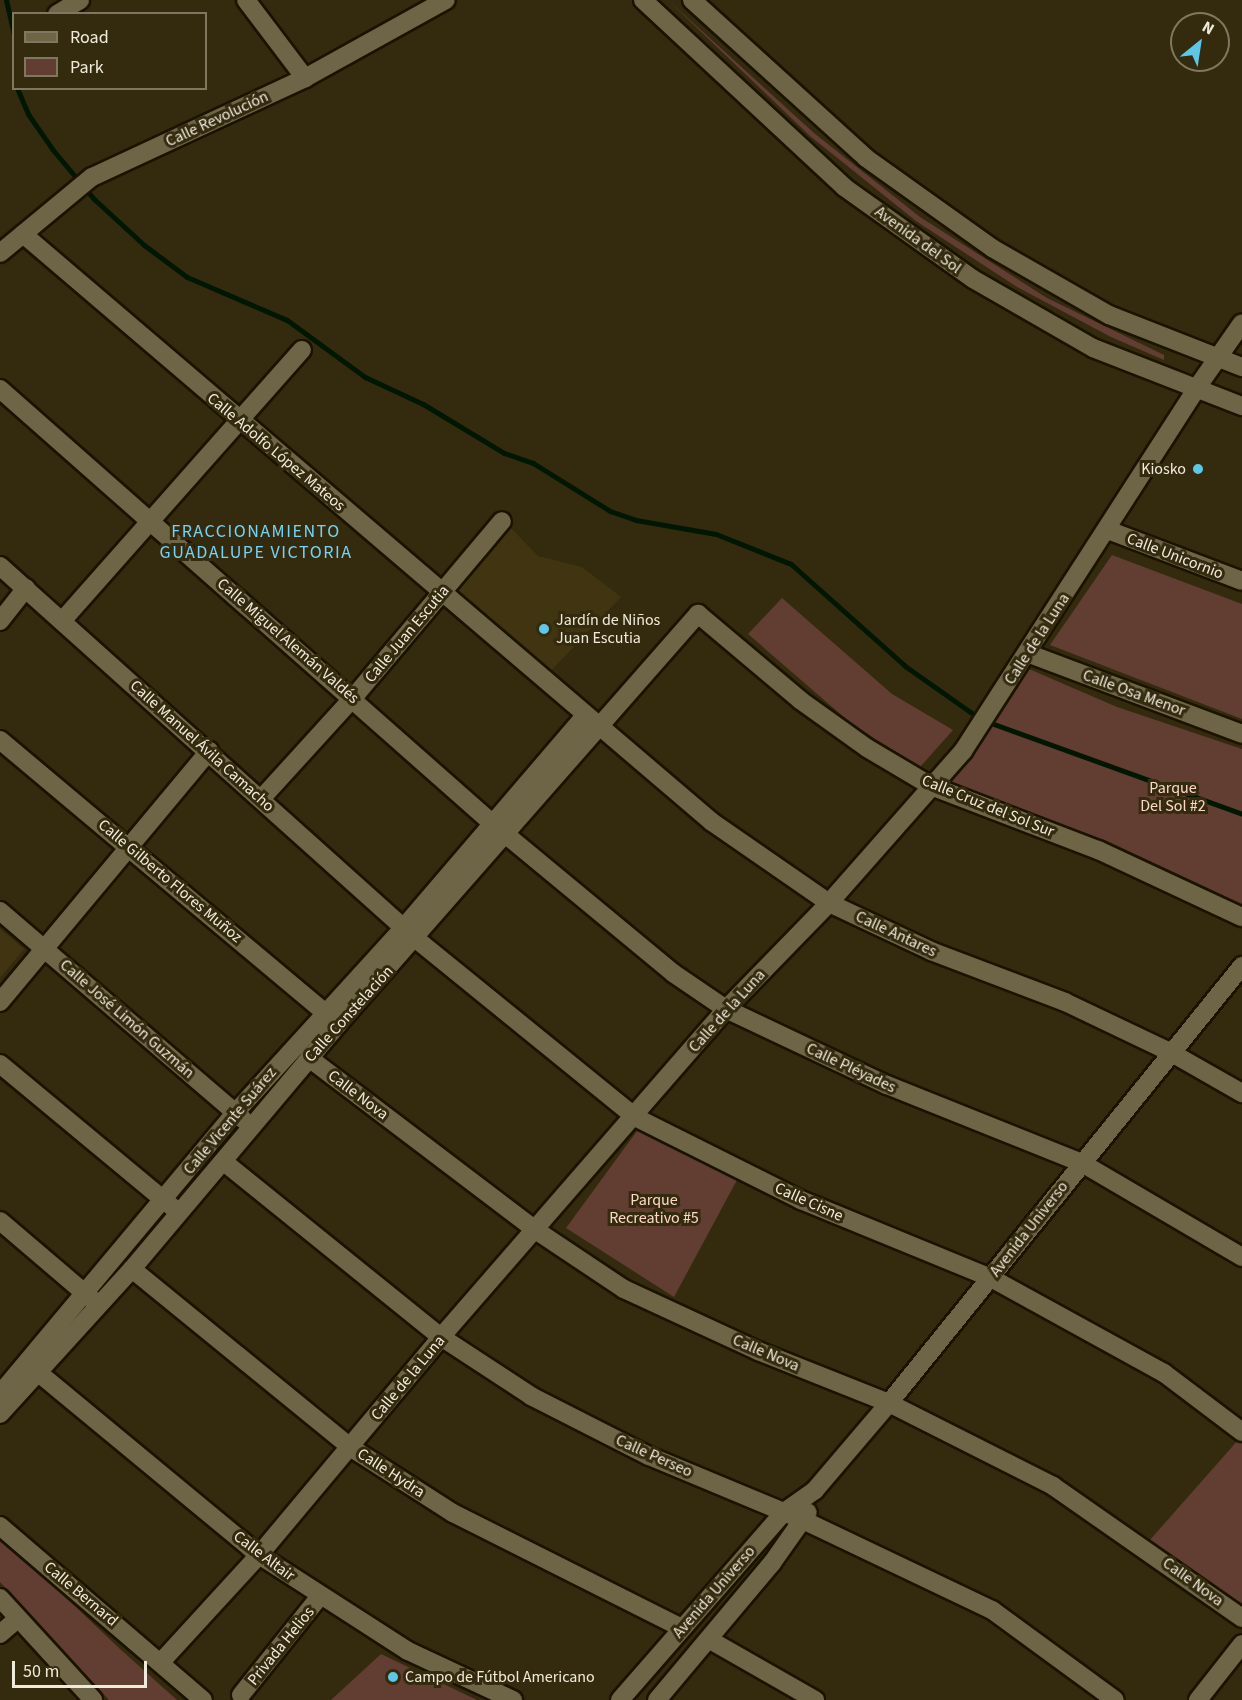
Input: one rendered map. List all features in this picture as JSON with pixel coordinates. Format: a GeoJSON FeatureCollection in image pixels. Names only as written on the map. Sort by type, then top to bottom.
{"type":"FeatureCollection","features":[{"type":"Feature","properties":{"kind":"street"},"geometry":{"type":"LineString","coordinates":[[60,12],[80,0]]}},
{"type":"Feature","properties":{"kind":"street"},"geometry":{"type":"LineString","coordinates":[[246,0],[305,78]]}},
{"type":"Feature","properties":{"kind":"street","name":"Calle Revolución"},"geometry":{"type":"LineString","coordinates":[[0,253],[57,206],[75,187],[305,78],[446,0]]}},
{"type":"Feature","properties":{"kind":"street","name":"Avenida del Sol"},"geometry":{"type":"LineString","coordinates":[[642,0],[844,187],[973,279],[1093,348],[1242,406]]}},
{"type":"Feature","properties":{"kind":"street"},"geometry":{"type":"LineString","coordinates":[[692,0],[866,158],[992,248],[1109,315],[1242,367]]}},
{"type":"Feature","properties":{"kind":"street","name":"Calle Adolfo López Mateos"},"geometry":{"type":"LineString","coordinates":[[23,234],[238,421],[442,592],[590,722]]}},
{"type":"Feature","properties":{"kind":"street","name":"Calle de la Luna"},"geometry":{"type":"LineString","coordinates":[[161,1662],[259,1555],[441,1337],[635,1117],[726,1009],[829,903],[963,751],[1108,530],[1196,388],[1242,323]]}},
{"type":"Feature","properties":{"kind":"street"},"geometry":{"type":"LineString","coordinates":[[62,621],[153,522],[238,421],[302,350]]}},
{"type":"Feature","properties":{"kind":"street","name":"Calle Miguel Alemán Valdés"},"geometry":{"type":"LineString","coordinates":[[0,389],[353,698],[498,829]]}},
{"type":"Feature","properties":{"kind":"street","name":"Calle Juan Escutia"},"geometry":{"type":"LineString","coordinates":[[261,799],[353,698],[502,521]]}},
{"type":"Feature","properties":{"kind":"street","name":"Calle Unicornio"},"geometry":{"type":"LineString","coordinates":[[1108,530],[1242,581]]}},
{"type":"Feature","properties":{"kind":"street","name":"Calle Manuel Ávila Camacho"},"geometry":{"type":"LineString","coordinates":[[0,566],[410,933]]}},
{"type":"Feature","properties":{"kind":"street"},"geometry":{"type":"LineString","coordinates":[[0,621],[26,588]]}},
{"type":"Feature","properties":{"kind":"street","name":"Calle Constelación"},"geometry":{"type":"LineString","coordinates":[[92,1300],[132,1269],[253,1128],[309,1058],[332,1018],[410,933],[590,722],[699,614]]}},
{"type":"Feature","properties":{"kind":"street","name":"Calle Cruz del Sol Sur"},"geometry":{"type":"LineString","coordinates":[[699,614],[801,700],[867,748],[931,786],[1098,850],[1242,917]]}},
{"type":"Feature","properties":{"kind":"street","name":"Calle Osa Menor"},"geometry":{"type":"LineString","coordinates":[[1027,653],[1242,734]]}},
{"type":"Feature","properties":{"kind":"street","name":"Calle Antares"},"geometry":{"type":"LineString","coordinates":[[590,722],[712,822],[829,903],[931,951],[1065,1002],[1170,1052],[1242,1093]]}},
{"type":"Feature","properties":{"kind":"street","name":"Calle Gilberto Flores Muñoz"},"geometry":{"type":"LineString","coordinates":[[0,741],[128,845],[332,1018]]}},
{"type":"Feature","properties":{"kind":"street"},"geometry":{"type":"LineString","coordinates":[[0,1002],[128,845],[209,751]]}},
{"type":"Feature","properties":{"kind":"street","name":"Calle Pléyades"},"geometry":{"type":"LineString","coordinates":[[498,829],[608,923],[726,1009],[887,1085],[1082,1163],[1242,1257]]}},
{"type":"Feature","properties":{"kind":"street","name":"Calle José Limón Guzmán"},"geometry":{"type":"LineString","coordinates":[[0,911],[45,947],[253,1128]]}},
{"type":"Feature","properties":{"kind":"street","name":"Calle Cisne"},"geometry":{"type":"LineString","coordinates":[[410,933],[635,1117],[801,1200],[991,1278],[1164,1373],[1242,1432]]}},
{"type":"Feature","properties":{"kind":"street","name":"Avenida Universo"},"geometry":{"type":"LineString","coordinates":[[620,1700],[784,1512],[814,1490],[890,1402],[1170,1052],[1242,966]]}},
{"type":"Feature","properties":{"kind":"street","name":"Calle Vicente Suárez"},"geometry":{"type":"LineString","coordinates":[[3,1394],[56,1343],[92,1300],[164,1200],[235,1113],[332,1018]]}},
{"type":"Feature","properties":{"kind":"street","name":"Calle Nova"},"geometry":{"type":"LineString","coordinates":[[309,1058],[534,1229],[624,1289],[758,1352],[890,1402],[1053,1486],[1242,1618]]}},
{"type":"Feature","properties":{"kind":"street"},"geometry":{"type":"LineString","coordinates":[[0,1064],[179,1214]]}},
{"type":"Feature","properties":{"kind":"street","name":"Calle Perseo"},"geometry":{"type":"LineString","coordinates":[[224,1162],[441,1337],[531,1396],[649,1456],[805,1521],[992,1610],[1115,1700]]}},
{"type":"Feature","properties":{"kind":"street"},"geometry":{"type":"LineString","coordinates":[[0,1221],[92,1300]]}},
{"type":"Feature","properties":{"kind":"street","name":"Calle Hydra"},"geometry":{"type":"LineString","coordinates":[[132,1269],[350,1447],[453,1513],[682,1628]]}},
{"type":"Feature","properties":{"kind":"street"},"geometry":{"type":"LineString","coordinates":[[3,1394],[40,1374],[56,1343]]}},
{"type":"Feature","properties":{"kind":"street","name":"Calle Altair"},"geometry":{"type":"LineString","coordinates":[[40,1374],[259,1555],[408,1651],[513,1700]]}},
{"type":"Feature","properties":{"kind":"street","name":"Avenida Universo"},"geometry":{"type":"LineString","coordinates":[[657,1700],[710,1640],[805,1521],[814,1490]]}},
{"type":"Feature","properties":{"kind":"street","name":"Calle Bernard"},"geometry":{"type":"LineString","coordinates":[[0,1526],[203,1700]]}},
{"type":"Feature","properties":{"kind":"street","name":"Privada Helios"},"geometry":{"type":"LineString","coordinates":[[241,1695],[320,1596]]}},
{"type":"Feature","properties":{"kind":"street"},"geometry":{"type":"LineString","coordinates":[[0,1598],[93,1700]]}},
{"type":"Feature","properties":{"kind":"street"},"geometry":{"type":"LineString","coordinates":[[0,1634],[17,1619]]}},
{"type":"Feature","properties":{"kind":"street"},"geometry":{"type":"LineString","coordinates":[[710,1640],[815,1700]]}},
{"type":"Feature","properties":{"kind":"street"},"geometry":{"type":"LineString","coordinates":[[1198,1700],[1242,1644]]}},
{"type":"Feature","properties":{"kind":"shaded area","name":"Jardín de Niños Juan Escutia"},"geometry":{"type":"Polygon","coordinates":[[[510,527],[538,556],[582,567],[621,597],[548,674],[457,592],[510,527]]]}},
{"type":"Feature","properties":{"kind":"shaded area"},"geometry":{"type":"Polygon","coordinates":[[[0,929],[24,949],[0,978],[0,929]]]}},
{"type":"Feature","properties":{"kind":"green space"},"geometry":{"type":"Polygon","coordinates":[[[669,1],[814,133],[920,217],[1047,298],[1164,355],[1164,360],[1111,337],[1017,287],[916,221],[810,136],[669,1]]]}},
{"type":"Feature","properties":{"kind":"green space"},"geometry":{"type":"Polygon","coordinates":[[[1112,555],[1242,604],[1242,719],[1050,645],[1112,555]]]}},
{"type":"Feature","properties":{"kind":"green space"},"geometry":{"type":"Polygon","coordinates":[[[782,598],[892,694],[953,730],[920,767],[853,725],[748,634],[782,598]]]}},
{"type":"Feature","properties":{"kind":"green space","name":"Parque Del Sol #2"},"geometry":{"type":"Polygon","coordinates":[[[1029,669],[1117,707],[1242,749],[1242,904],[1107,841],[950,782],[1029,669]]]}},
{"type":"Feature","properties":{"kind":"green space","name":"Parque Recreativo #5"},"geometry":{"type":"Polygon","coordinates":[[[637,1131],[737,1180],[674,1297],[566,1228],[637,1131]]]}},
{"type":"Feature","properties":{"kind":"green space"},"geometry":{"type":"Polygon","coordinates":[[[1239,1439],[1242,1442],[1242,1611],[1149,1541],[1239,1439]]]}},
{"type":"Feature","properties":{"kind":"green space"},"geometry":{"type":"Polygon","coordinates":[[[0,1535],[177,1700],[109,1700],[0,1582],[0,1535]]]}},
{"type":"Feature","properties":{"kind":"green space","name":"Campo de Fútbol Americano"},"geometry":{"type":"Polygon","coordinates":[[[381,1654],[477,1700],[331,1700],[381,1654]]]}},
{"type":"Feature","properties":{"kind":"waterway"},"geometry":{"type":"LineString","coordinates":[[6,0],[12,26]]}},
{"type":"Feature","properties":{"kind":"waterway"},"geometry":{"type":"LineString","coordinates":[[18,90],[28,114],[53,150],[94,199],[144,245],[187,277],[287,320],[365,377],[423,404],[504,453],[533,463],[610,511],[636,520],[716,534],[791,564],[905,666],[980,719],[1242,814]]}},
{"type":"Feature","properties":{"kind":"place","name":"Kiosko"},"geometry":{"type":"Point","coordinates":[1198,469]}},
{"type":"Feature","properties":{"kind":"place","name":"Jardín de Niños Juan Escutia"},"geometry":{"type":"Point","coordinates":[544,629]}},
{"type":"Feature","properties":{"kind":"place","name":"Campo de Fútbol Americano"},"geometry":{"type":"Point","coordinates":[393,1677]}},
{"type":"Feature","properties":{"kind":"district","name":"FRACCIONAMIENTO GUADALUPE VICTORIA"},"geometry":{"type":"Point","coordinates":[256,543]}}]}
